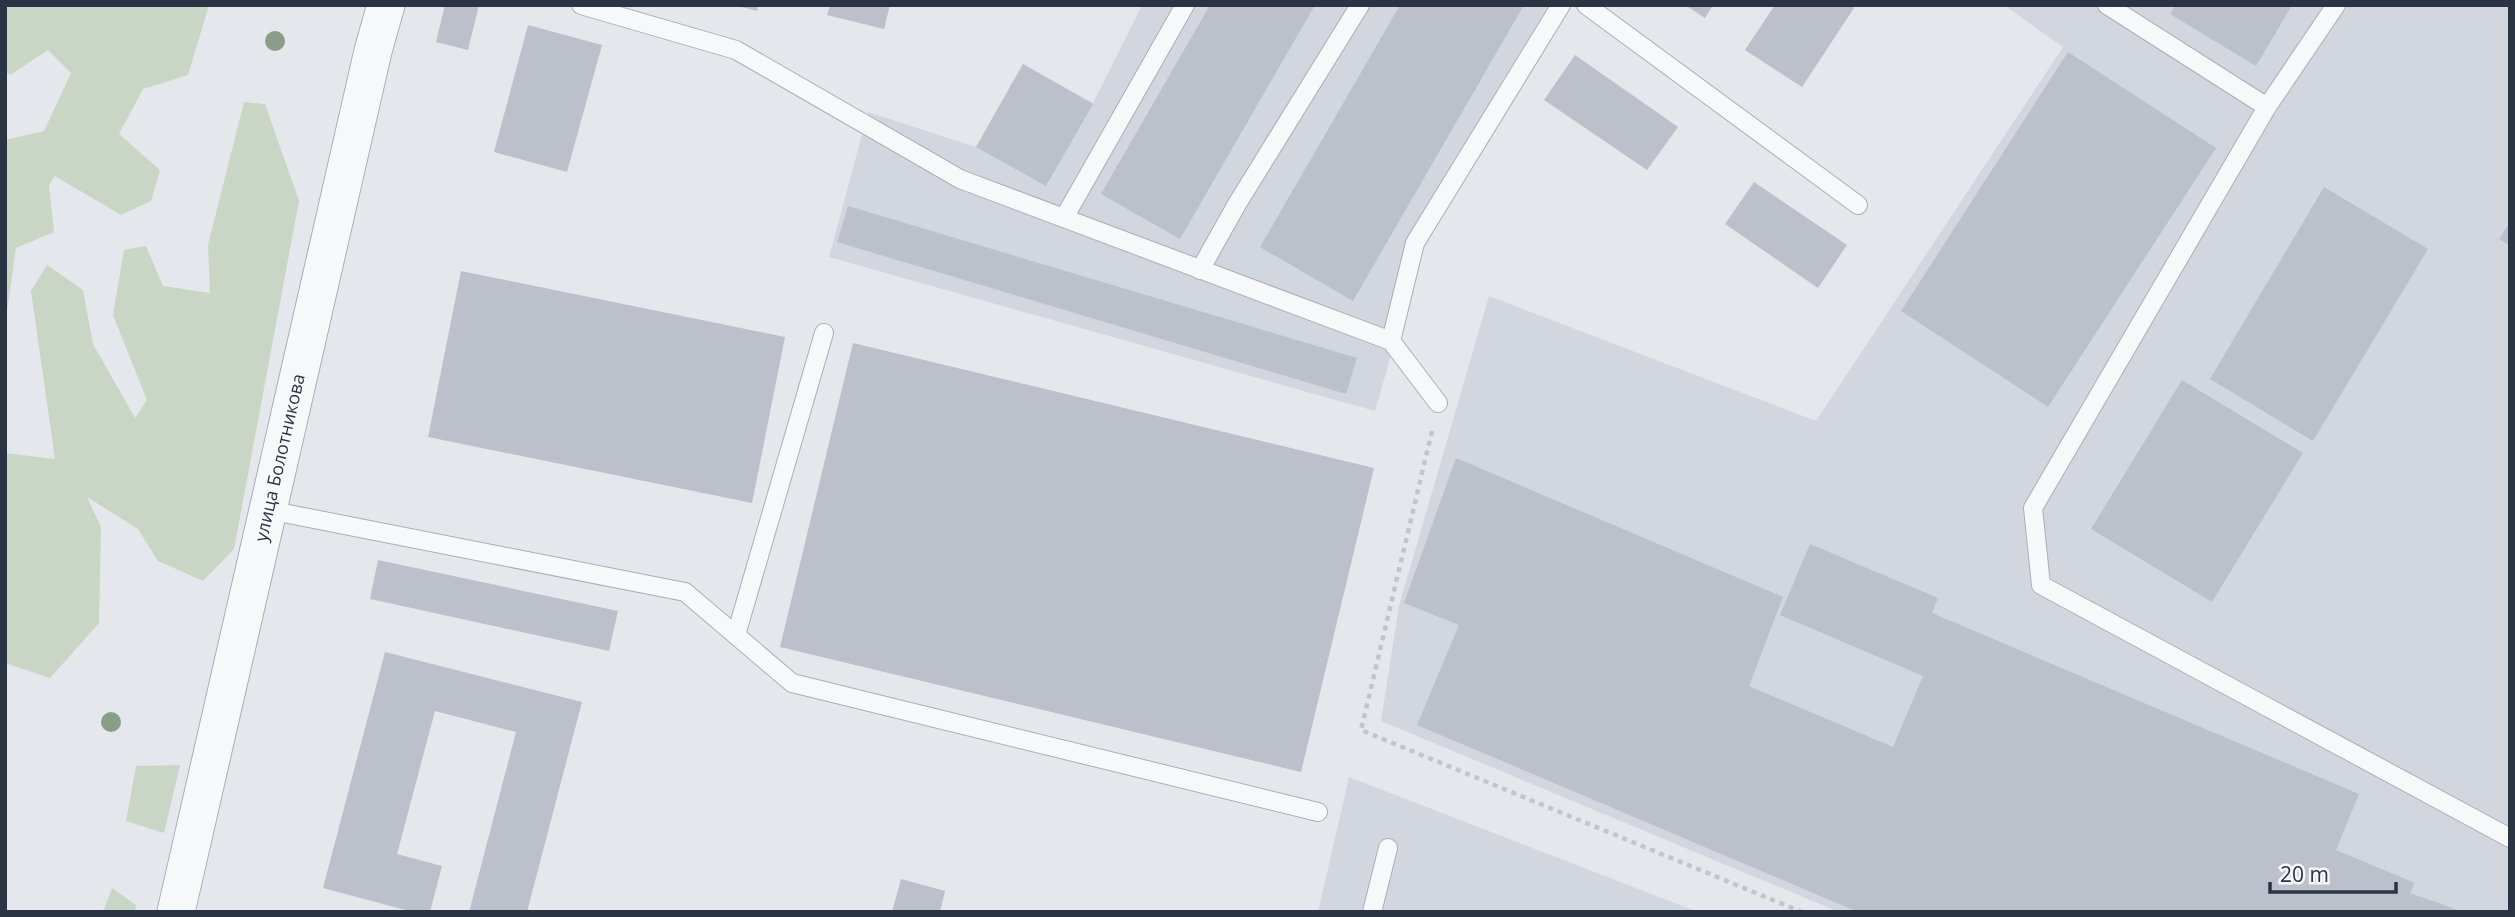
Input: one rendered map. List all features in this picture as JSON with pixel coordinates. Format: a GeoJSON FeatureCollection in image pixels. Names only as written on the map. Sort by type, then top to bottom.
{"type":"FeatureCollection","features":[{"type":"Feature","properties":{"kind":"street","name":"улица Болотникова"},"geometry":{"type":"LineString","coordinates":[[179,911],[373,51],[387,5]]}},
{"type":"Feature","properties":{"kind":"lane"},"geometry":{"type":"LineString","coordinates":[[581,5],[736,50],[960,179],[1391,341],[1438,403]]}},
{"type":"Feature","properties":{"kind":"lane"},"geometry":{"type":"LineString","coordinates":[[1063,218],[1185,5]]}},
{"type":"Feature","properties":{"kind":"lane"},"geometry":{"type":"LineString","coordinates":[[1200,270],[1237,204],[1360,5]]}},
{"type":"Feature","properties":{"kind":"lane"},"geometry":{"type":"LineString","coordinates":[[1391,341],[1415,243],[1561,5]]}},
{"type":"Feature","properties":{"kind":"lane"},"geometry":{"type":"LineString","coordinates":[[1586,5],[1858,205]]}},
{"type":"Feature","properties":{"kind":"lane"},"geometry":{"type":"LineString","coordinates":[[2107,5],[2267,107]]}},
{"type":"Feature","properties":{"kind":"lane"},"geometry":{"type":"LineString","coordinates":[[2336,5],[2267,107],[2033,508],[2041,585],[2510,838]]}},
{"type":"Feature","properties":{"kind":"lane"},"geometry":{"type":"LineString","coordinates":[[736,635],[824,334]]}},
{"type":"Feature","properties":{"kind":"lane"},"geometry":{"type":"LineString","coordinates":[[268,510],[685,592],[792,683],[1318,811]]}},
{"type":"Feature","properties":{"kind":"lane"},"geometry":{"type":"LineString","coordinates":[[1372,912],[1388,848]]}},
{"type":"Feature","properties":{"kind":"path"},"geometry":{"type":"LineString","coordinates":[[1438,403],[1361,730],[1802,912]]}},
{"type":"Feature","properties":{"kind":"shaded area"},"geometry":{"type":"Polygon","coordinates":[[[1142,5],[1570,5],[1420,254],[1375,411],[829,257],[868,112],[976,147],[1023,64],[1093,103],[1142,5]]]}},
{"type":"Feature","properties":{"kind":"shaded area"},"geometry":{"type":"Polygon","coordinates":[[[2004,5],[2510,5],[2510,912],[1839,912],[1381,721],[1399,606],[1489,296],[1816,421],[2063,47],[2004,5]]]}},
{"type":"Feature","properties":{"kind":"shaded area"},"geometry":{"type":"Polygon","coordinates":[[[1349,777],[1698,912],[1318,912],[1349,777]]]}},
{"type":"Feature","properties":{"kind":"green space"},"geometry":{"type":"Polygon","coordinates":[[[16,5],[209,5],[188,75],[143,89],[119,134],[160,170],[151,201],[121,215],[55,176],[49,185],[54,232],[16,248],[5,325],[5,140],[44,131],[71,73],[48,50],[10,75],[5,72],[5,9],[16,5]]]}},
{"type":"Feature","properties":{"kind":"green space"},"geometry":{"type":"Polygon","coordinates":[[[244,102],[265,104],[299,201],[234,549],[203,581],[158,561],[138,529],[87,497],[101,527],[99,623],[50,678],[5,663],[5,453],[55,459],[31,291],[47,265],[83,290],[93,344],[135,418],[147,400],[113,315],[124,250],[146,246],[163,286],[210,293],[208,245],[244,102]]]}},
{"type":"Feature","properties":{"kind":"green space"},"geometry":{"type":"Polygon","coordinates":[[[180,765],[164,833],[126,821],[136,766],[180,765]]]}},
{"type":"Feature","properties":{"kind":"green space"},"geometry":{"type":"Polygon","coordinates":[[[112,888],[136,905],[135,912],[103,912],[112,888]]]}},
{"type":"Feature","properties":{"kind":"building"},"geometry":{"type":"Polygon","coordinates":[[[445,5],[479,5],[468,50],[436,42],[445,5]]]}},
{"type":"Feature","properties":{"kind":"building"},"geometry":{"type":"Polygon","coordinates":[[[734,5],[758,5],[757,11],[734,5]]]}},
{"type":"Feature","properties":{"kind":"building"},"geometry":{"type":"Polygon","coordinates":[[[830,5],[890,5],[884,29],[827,15],[830,5]]]}},
{"type":"Feature","properties":{"kind":"building"},"geometry":{"type":"Polygon","coordinates":[[[1210,5],[1315,5],[1180,239],[1101,194],[1210,5]]]}},
{"type":"Feature","properties":{"kind":"building"},"geometry":{"type":"Polygon","coordinates":[[[1400,5],[1524,5],[1353,301],[1260,247],[1400,5]]]}},
{"type":"Feature","properties":{"kind":"building"},"geometry":{"type":"Polygon","coordinates":[[[1685,5],[1713,5],[1705,18],[1685,5]]]}},
{"type":"Feature","properties":{"kind":"building"},"geometry":{"type":"Polygon","coordinates":[[[1775,5],[1850,5],[1854,8],[1802,87],[1745,50],[1775,5]]]}},
{"type":"Feature","properties":{"kind":"building"},"geometry":{"type":"Polygon","coordinates":[[[2176,5],[2292,5],[2256,66],[2170,14],[2176,5]]]}},
{"type":"Feature","properties":{"kind":"building"},"geometry":{"type":"Polygon","coordinates":[[[528,25],[602,45],[567,172],[494,152],[528,25]]]}},
{"type":"Feature","properties":{"kind":"building"},"geometry":{"type":"Polygon","coordinates":[[[2068,52],[2216,148],[2048,407],[1901,311],[2068,52]]]}},
{"type":"Feature","properties":{"kind":"building"},"geometry":{"type":"Polygon","coordinates":[[[1575,55],[1678,127],[1647,170],[1544,100],[1575,55]]]}},
{"type":"Feature","properties":{"kind":"building"},"geometry":{"type":"Polygon","coordinates":[[[1023,64],[1093,104],[1046,186],[976,147],[1023,64]]]}},
{"type":"Feature","properties":{"kind":"building"},"geometry":{"type":"Polygon","coordinates":[[[1754,182],[1847,245],[1818,288],[1725,224],[1754,182]]]}},
{"type":"Feature","properties":{"kind":"building"},"geometry":{"type":"Polygon","coordinates":[[[2324,187],[2428,249],[2313,441],[2210,379],[2324,187]]]}},
{"type":"Feature","properties":{"kind":"building"},"geometry":{"type":"Polygon","coordinates":[[[848,206],[1357,358],[1346,394],[837,242],[848,206]]]}},
{"type":"Feature","properties":{"kind":"building"},"geometry":{"type":"Polygon","coordinates":[[[2510,222],[2510,246],[2499,239],[2510,222]]]}},
{"type":"Feature","properties":{"kind":"building"},"geometry":{"type":"Polygon","coordinates":[[[461,271],[785,337],[752,503],[428,437],[461,271]]]}},
{"type":"Feature","properties":{"kind":"building"},"geometry":{"type":"Polygon","coordinates":[[[853,343],[1374,468],[1301,772],[780,647],[853,343]]]}},
{"type":"Feature","properties":{"kind":"building"},"geometry":{"type":"Polygon","coordinates":[[[2182,380],[2303,453],[2212,602],[2091,529],[2182,380]]]}},
{"type":"Feature","properties":{"kind":"building"},"geometry":{"type":"Polygon","coordinates":[[[1456,458],[1783,597],[1749,686],[1893,747],[1923,676],[1780,615],[1810,544],[1938,598],[1932,613],[2359,794],[2336,850],[2415,883],[2410,893],[2464,912],[1858,912],[1417,725],[1459,625],[1404,603],[1456,458]]]}},
{"type":"Feature","properties":{"kind":"building"},"geometry":{"type":"Polygon","coordinates":[[[378,560],[618,611],[609,651],[370,599],[378,560]]]}},
{"type":"Feature","properties":{"kind":"building"},"geometry":{"type":"Polygon","coordinates":[[[385,652],[582,702],[527,912],[469,912],[516,732],[435,711],[397,854],[442,866],[430,912],[413,912],[323,888],[385,652]]]}},
{"type":"Feature","properties":{"kind":"building"},"geometry":{"type":"Polygon","coordinates":[[[901,879],[945,891],[940,912],[892,912],[901,879]]]}}]}
